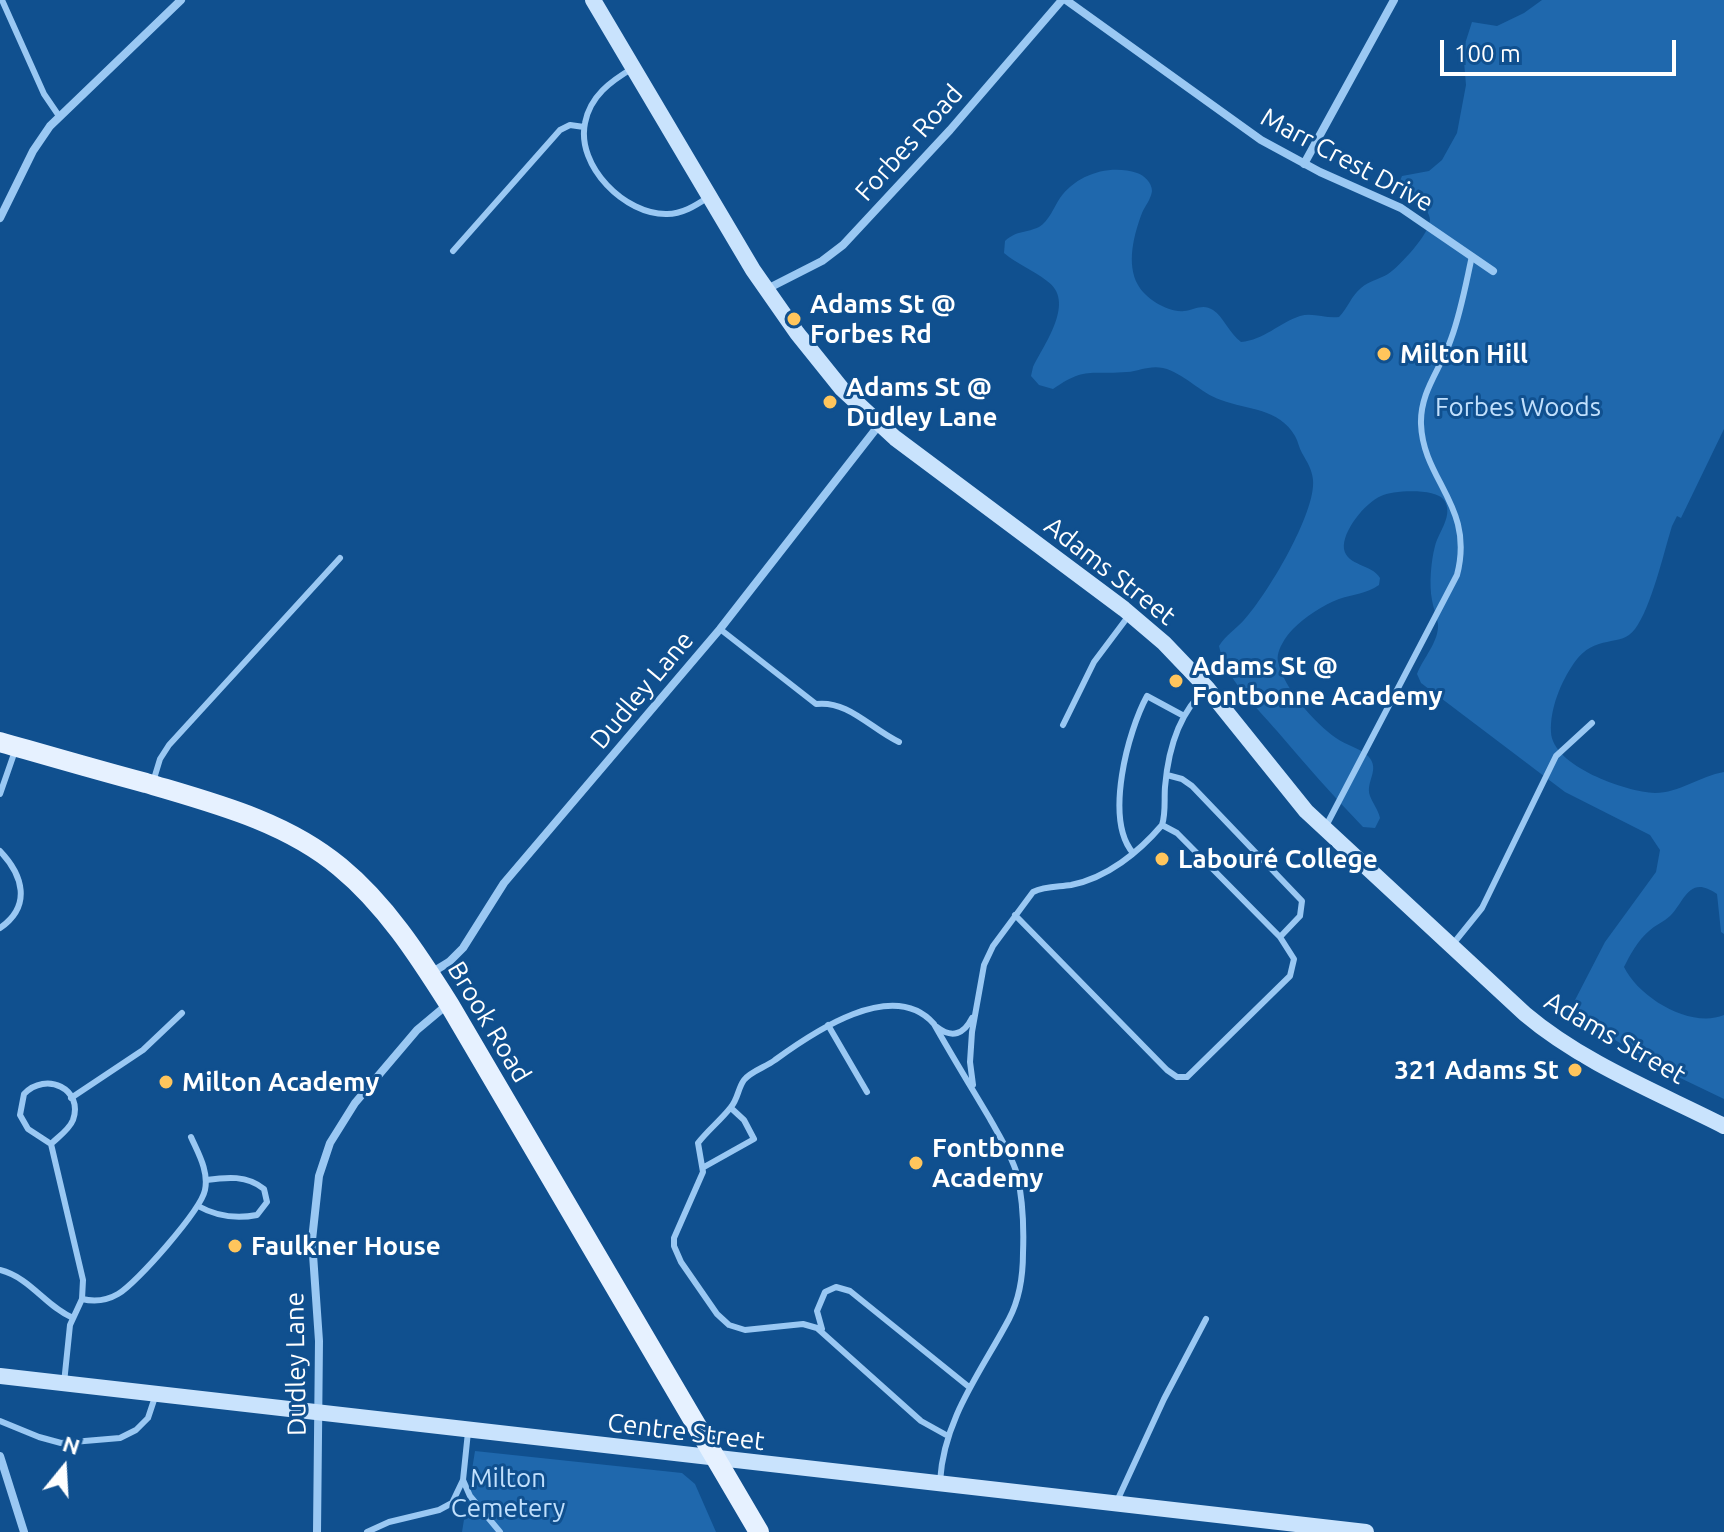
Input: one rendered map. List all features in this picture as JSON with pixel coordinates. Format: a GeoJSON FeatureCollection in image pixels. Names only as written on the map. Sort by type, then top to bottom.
{"type":"FeatureCollection","features":[{"type":"Feature","properties":{"kind":"main road","name":"Adams Street"},"geometry":{"type":"LineString","coordinates":[[593,0],[767,289],[828,373],[879,425],[1130,614],[1175,653],[1207,688],[1272,772],[1324,829],[1510,1001],[1552,1035],[1591,1058],[1724,1126]]}},
{"type":"Feature","properties":{"kind":"main road","name":"Brook Road"},"geometry":{"type":"LineString","coordinates":[[8,744],[238,811],[319,851],[366,892],[396,926],[449,1004],[759,1532]]}},
{"type":"Feature","properties":{"kind":"main road","name":"Centre Street"},"geometry":{"type":"LineString","coordinates":[[0,1376],[1366,1532]]}},
{"type":"Feature","properties":{"kind":"street"},"geometry":{"type":"LineString","coordinates":[[0,218],[33,151],[59,116],[181,0]]}},
{"type":"Feature","properties":{"kind":"street","name":"Marr Crest Drive"},"geometry":{"type":"LineString","coordinates":[[1064,0],[1247,132],[1304,164],[1401,208],[1493,271]]}},
{"type":"Feature","properties":{"kind":"street","name":"Forbes Road"},"geometry":{"type":"LineString","coordinates":[[767,289],[811,268],[843,245],[950,130],[1064,0]]}},
{"type":"Feature","properties":{"kind":"street"},"geometry":{"type":"LineString","coordinates":[[1304,164],[1394,0]]}},
{"type":"Feature","properties":{"kind":"street","name":"Dudley Lane"},"geometry":{"type":"LineString","coordinates":[[430,974],[463,948],[504,883],[720,629],[879,425]]}},
{"type":"Feature","properties":{"kind":"street","name":"Dudley Lane"},"geometry":{"type":"LineString","coordinates":[[317,1532],[319,1341],[313,1231],[316,1191],[324,1159],[337,1130],[355,1103],[417,1030],[449,1004]]}},
{"type":"Feature","properties":{"kind":"street"},"geometry":{"type":"LineString","coordinates":[[0,1456],[24,1532]]}},
{"type":"Feature","properties":{"kind":"lane"},"geometry":{"type":"LineString","coordinates":[[2,0],[44,94],[59,116]]}},
{"type":"Feature","properties":{"kind":"lane"},"geometry":{"type":"LineString","coordinates":[[633,68],[611,82],[589,110],[584,127],[585,141],[594,167],[617,195],[647,212],[670,215],[691,208],[709,197]]}},
{"type":"Feature","properties":{"kind":"lane"},"geometry":{"type":"LineString","coordinates":[[453,251],[560,130],[570,125],[584,127]]}},
{"type":"Feature","properties":{"kind":"lane"},"geometry":{"type":"LineString","coordinates":[[1324,829],[1454,584],[1459,566],[1461,545],[1456,513],[1425,447],[1421,422],[1425,396],[1457,322],[1472,256]]}},
{"type":"Feature","properties":{"kind":"lane"},"geometry":{"type":"LineString","coordinates":[[152,785],[160,759],[169,745],[340,558]]}},
{"type":"Feature","properties":{"kind":"lane"},"geometry":{"type":"LineString","coordinates":[[1063,725],[1094,662],[1130,614]]}},
{"type":"Feature","properties":{"kind":"lane"},"geometry":{"type":"LineString","coordinates":[[720,629],[816,704],[844,707],[877,731],[899,742]]}},
{"type":"Feature","properties":{"kind":"lane"},"geometry":{"type":"LineString","coordinates":[[975,1093],[970,1062],[974,1014],[984,965],[1033,892],[1098,876],[1133,853],[1162,825],[1167,775],[1184,716],[1194,700],[1207,688]]}},
{"type":"Feature","properties":{"kind":"lane"},"geometry":{"type":"LineString","coordinates":[[1133,853],[1124,839],[1121,795],[1125,755],[1135,721],[1147,696],[1184,716]]}},
{"type":"Feature","properties":{"kind":"lane"},"geometry":{"type":"LineString","coordinates":[[1451,947],[1482,908],[1556,756],[1592,723]]}},
{"type":"Feature","properties":{"kind":"lane"},"geometry":{"type":"LineString","coordinates":[[0,794],[8,744]]}},
{"type":"Feature","properties":{"kind":"lane"},"geometry":{"type":"LineString","coordinates":[[1167,775],[1178,777],[1192,786],[1302,901],[1300,916],[1280,937]]}},
{"type":"Feature","properties":{"kind":"lane"},"geometry":{"type":"LineString","coordinates":[[1015,915],[1167,1070],[1182,1078],[1193,1073],[1290,976],[1294,959],[1280,937],[1177,833],[1162,825]]}},
{"type":"Feature","properties":{"kind":"lane"},"geometry":{"type":"LineString","coordinates":[[0,851],[16,870],[21,893],[15,914],[0,928]]}},
{"type":"Feature","properties":{"kind":"lane"},"geometry":{"type":"LineString","coordinates":[[704,1167],[698,1153],[698,1143],[731,1108],[746,1078],[828,1025],[864,1011],[897,1006],[922,1012],[943,1032],[955,1034],[966,1027],[974,1014]]}},
{"type":"Feature","properties":{"kind":"lane"},"geometry":{"type":"LineString","coordinates":[[71,1098],[143,1050],[182,1013]]}},
{"type":"Feature","properties":{"kind":"lane"},"geometry":{"type":"LineString","coordinates":[[934,1024],[1007,1149],[1016,1174],[1023,1214],[1020,1289],[1014,1309],[969,1387],[948,1436],[940,1485]]}},
{"type":"Feature","properties":{"kind":"lane"},"geometry":{"type":"LineString","coordinates":[[828,1025],[867,1092]]}},
{"type":"Feature","properties":{"kind":"lane"},"geometry":{"type":"LineString","coordinates":[[51,1144],[73,1120],[74,1108],[71,1098],[60,1086],[46,1083],[32,1087],[22,1098],[20,1115],[23,1124],[51,1144],[80,1261],[84,1290],[73,1318],[64,1383]]}},
{"type":"Feature","properties":{"kind":"lane"},"geometry":{"type":"LineString","coordinates":[[731,1108],[740,1116],[754,1139],[704,1167],[676,1231],[674,1246],[681,1262],[717,1314],[729,1325],[745,1330],[803,1324],[823,1331],[921,1421],[948,1436]]}},
{"type":"Feature","properties":{"kind":"lane"},"geometry":{"type":"LineString","coordinates":[[82,1299],[107,1299],[131,1286],[198,1206],[206,1180],[191,1137]]}},
{"type":"Feature","properties":{"kind":"lane"},"geometry":{"type":"LineString","coordinates":[[198,1206],[219,1214],[243,1217],[257,1215],[267,1202],[264,1189],[249,1180],[233,1177],[206,1180]]}},
{"type":"Feature","properties":{"kind":"lane"},"geometry":{"type":"LineString","coordinates":[[0,1270],[23,1279],[51,1305],[73,1318]]}},
{"type":"Feature","properties":{"kind":"lane"},"geometry":{"type":"LineString","coordinates":[[823,1331],[817,1311],[821,1297],[836,1287],[850,1291],[969,1387]]}},
{"type":"Feature","properties":{"kind":"lane"},"geometry":{"type":"LineString","coordinates":[[1116,1504],[1164,1399],[1206,1319]]}},
{"type":"Feature","properties":{"kind":"lane"},"geometry":{"type":"LineString","coordinates":[[0,1421],[61,1443],[120,1438],[136,1430],[148,1418],[157,1394]]}},
{"type":"Feature","properties":{"kind":"lane"},"geometry":{"type":"LineString","coordinates":[[367,1532],[397,1519],[446,1507],[457,1496],[463,1480],[468,1431]]}},
{"type":"Feature","properties":{"kind":"lane"},"geometry":{"type":"LineString","coordinates":[[463,1480],[470,1496],[500,1532]]}},
{"type":"Feature","properties":{"kind":"green space","name":"Forbes Woods"},"geometry":{"type":"Polygon","coordinates":[[[1542,0],[1724,0],[1724,429],[1681,518],[1677,516],[1672,526],[1641,620],[1629,635],[1582,653],[1557,696],[1551,732],[1564,756],[1577,766],[1627,788],[1664,792],[1724,772],[1724,934],[1721,932],[1717,894],[1708,889],[1694,888],[1670,916],[1641,939],[1624,967],[1641,990],[1667,1008],[1697,1018],[1724,1015],[1724,1099],[1672,1074],[1600,1031],[1582,1018],[1574,1002],[1605,942],[1656,872],[1660,850],[1650,835],[1565,792],[1421,683],[1417,674],[1438,631],[1431,594],[1431,573],[1435,546],[1447,517],[1444,500],[1432,493],[1404,491],[1381,496],[1368,505],[1351,526],[1344,549],[1350,559],[1376,573],[1380,578],[1379,585],[1314,612],[1290,632],[1279,653],[1281,671],[1301,704],[1328,731],[1365,753],[1372,761],[1369,791],[1380,818],[1375,828],[1363,827],[1242,692],[1228,670],[1219,646],[1265,592],[1307,512],[1313,480],[1295,436],[1272,415],[1213,397],[1163,368],[1081,374],[1053,389],[1039,385],[1031,376],[1033,367],[1050,335],[1059,300],[1055,289],[1047,281],[1004,253],[1005,241],[1043,224],[1060,198],[1075,183],[1095,173],[1127,171],[1142,176],[1152,188],[1132,249],[1134,277],[1141,290],[1151,299],[1178,311],[1209,308],[1220,316],[1241,342],[1257,338],[1300,316],[1339,317],[1361,288],[1400,264],[1429,226],[1426,210],[1399,183],[1402,176],[1429,171],[1442,160],[1457,133],[1466,85],[1463,50],[1472,22],[1497,26],[1542,0]]]}},
{"type":"Feature","properties":{"kind":"green space","name":"Milton Cemetery"},"geometry":{"type":"Polygon","coordinates":[[[475,1451],[682,1473],[695,1484],[716,1532],[462,1532],[475,1451]]]}},
{"type":"Feature","properties":{"kind":"place","name":"Adams St @ Forbes Rd"},"geometry":{"type":"Point","coordinates":[794,319]}},
{"type":"Feature","properties":{"kind":"place","name":"Milton Hill"},"geometry":{"type":"Point","coordinates":[1384,354]}},
{"type":"Feature","properties":{"kind":"place","name":"Adams St @ Dudley Lane"},"geometry":{"type":"Point","coordinates":[830,402]}},
{"type":"Feature","properties":{"kind":"place","name":"Adams St @ Fontbonne Academy"},"geometry":{"type":"Point","coordinates":[1176,681]}},
{"type":"Feature","properties":{"kind":"place","name":"Labouré College"},"geometry":{"type":"Point","coordinates":[1162,859]}},
{"type":"Feature","properties":{"kind":"place","name":"321 Adams St"},"geometry":{"type":"Point","coordinates":[1575,1070]}},
{"type":"Feature","properties":{"kind":"place","name":"Milton Academy"},"geometry":{"type":"Point","coordinates":[166,1082]}},
{"type":"Feature","properties":{"kind":"place","name":"Fontbonne Academy"},"geometry":{"type":"Point","coordinates":[916,1163]}},
{"type":"Feature","properties":{"kind":"place","name":"Faulkner House"},"geometry":{"type":"Point","coordinates":[235,1246]}}]}
